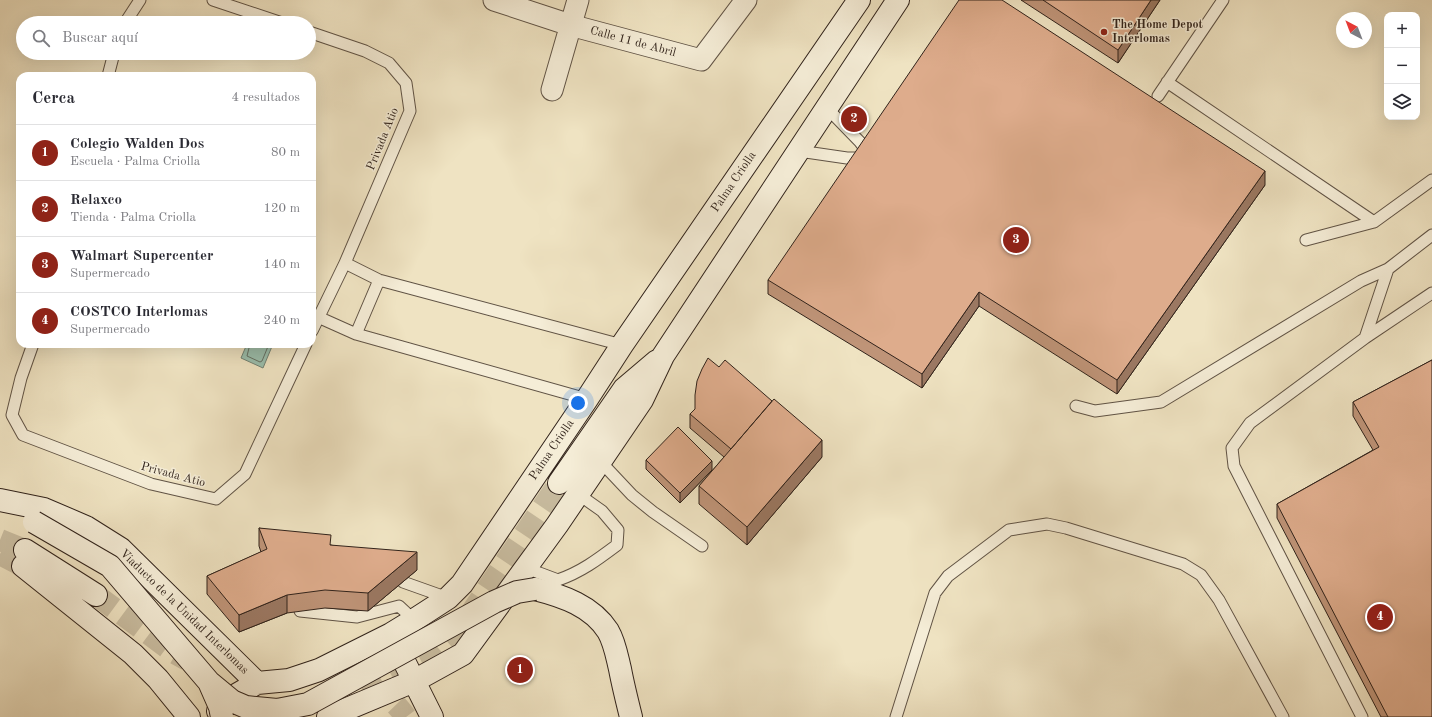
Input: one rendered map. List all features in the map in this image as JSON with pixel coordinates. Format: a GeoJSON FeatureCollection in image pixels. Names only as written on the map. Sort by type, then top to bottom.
{"type":"FeatureCollection","features":[{"type":"Feature","properties":{"kind":"main road","name":"Palma Criolla"},"geometry":{"type":"LineString","coordinates":[[214,717],[224,702],[257,683],[288,680],[319,670],[390,634],[448,598],[462,584],[587,400],[622,345],[859,0]]}},
{"type":"Feature","properties":{"kind":"main road"},"geometry":{"type":"LineString","coordinates":[[328,717],[414,681],[463,654],[526,568],[642,400],[663,356],[898,0]]}},
{"type":"Feature","properties":{"kind":"main road"},"geometry":{"type":"LineString","coordinates":[[559,483],[624,389],[663,356]]}},
{"type":"Feature","properties":{"kind":"main road"},"geometry":{"type":"LineString","coordinates":[[0,500],[34,522],[110,566],[209,682],[232,701],[246,706],[277,710],[308,704],[494,602],[517,592],[536,589],[554,594],[580,605],[594,616],[608,631],[614,646],[631,717]]}},
{"type":"Feature","properties":{"kind":"main road","name":"Viaducto de la Unidad Interlomas"},"geometry":{"type":"LineString","coordinates":[[0,500],[44,509],[86,527],[121,549],[257,683]]}},
{"type":"Feature","properties":{"kind":"main road"},"geometry":{"type":"LineString","coordinates":[[96,595],[24,558],[133,654],[158,679],[189,717]]}},
{"type":"Feature","properties":{"kind":"main road"},"geometry":{"type":"LineString","coordinates":[[390,634],[432,717]]}},
{"type":"Feature","properties":{"kind":"main road"},"geometry":{"type":"LineString","coordinates":[[371,644],[385,650],[395,666],[397,678],[384,694]]}},
{"type":"Feature","properties":{"kind":"main road"},"geometry":{"type":"LineString","coordinates":[[209,682],[220,707],[222,717]]}},
{"type":"Feature","properties":{"kind":"main road"},"geometry":{"type":"LineString","coordinates":[[384,694],[412,704],[426,717]]}},
{"type":"Feature","properties":{"kind":"street","name":"Calle 11 de Abril"},"geometry":{"type":"LineString","coordinates":[[494,0],[570,24],[701,60],[746,0]]}},
{"type":"Feature","properties":{"kind":"street"},"geometry":{"type":"LineString","coordinates":[[552,90],[578,0]]}},
{"type":"Feature","properties":{"kind":"lane"},"geometry":{"type":"LineString","coordinates":[[130,16],[140,0]]}},
{"type":"Feature","properties":{"kind":"lane"},"geometry":{"type":"LineString","coordinates":[[213,0],[261,16]]}},
{"type":"Feature","properties":{"kind":"lane"},"geometry":{"type":"LineString","coordinates":[[1158,96],[1223,0]]}},
{"type":"Feature","properties":{"kind":"lane","name":"Privada Atio"},"geometry":{"type":"LineString","coordinates":[[316,34],[365,51],[389,63],[406,83],[410,111],[345,263],[316,321]]}},
{"type":"Feature","properties":{"kind":"lane"},"geometry":{"type":"LineString","coordinates":[[109,72],[112,60]]}},
{"type":"Feature","properties":{"kind":"lane"},"geometry":{"type":"LineString","coordinates":[[1167,82],[1374,222]]}},
{"type":"Feature","properties":{"kind":"lane"},"geometry":{"type":"LineString","coordinates":[[798,151],[848,158],[863,154],[860,142],[826,108]]}},
{"type":"Feature","properties":{"kind":"lane"},"geometry":{"type":"LineString","coordinates":[[1306,240],[1374,222],[1432,180]]}},
{"type":"Feature","properties":{"kind":"lane"},"geometry":{"type":"LineString","coordinates":[[1076,406],[1095,411],[1161,402],[1361,282],[1388,269],[1432,235]]}},
{"type":"Feature","properties":{"kind":"lane"},"geometry":{"type":"LineString","coordinates":[[345,263],[379,280],[622,345]]}},
{"type":"Feature","properties":{"kind":"lane"},"geometry":{"type":"LineString","coordinates":[[1365,338],[1388,269]]}},
{"type":"Feature","properties":{"kind":"lane"},"geometry":{"type":"LineString","coordinates":[[356,334],[379,280]]}},
{"type":"Feature","properties":{"kind":"lane"},"geometry":{"type":"LineString","coordinates":[[1362,717],[1234,466],[1232,448],[1250,423],[1365,338],[1432,292]]}},
{"type":"Feature","properties":{"kind":"lane"},"geometry":{"type":"LineString","coordinates":[[318,317],[356,334],[587,400]]}},
{"type":"Feature","properties":{"kind":"lane","name":"Privada Atio"},"geometry":{"type":"LineString","coordinates":[[32,348],[21,378],[12,415],[23,435],[151,484],[216,499],[245,474],[304,348]]}},
{"type":"Feature","properties":{"kind":"lane"},"geometry":{"type":"LineString","coordinates":[[600,461],[632,495],[653,512],[702,546]]}},
{"type":"Feature","properties":{"kind":"lane"},"geometry":{"type":"LineString","coordinates":[[526,568],[558,580],[574,574],[592,564],[617,545],[618,530],[602,511],[578,494]]}},
{"type":"Feature","properties":{"kind":"lane"},"geometry":{"type":"LineString","coordinates":[[896,717],[935,593],[948,576],[1009,530],[1047,524],[1066,528],[1183,564],[1201,575],[1219,600],[1283,717]]}},
{"type":"Feature","properties":{"kind":"lane"},"geometry":{"type":"LineString","coordinates":[[403,582],[448,598]]}},
{"type":"Feature","properties":{"kind":"lane"},"geometry":{"type":"LineString","coordinates":[[300,611],[357,617],[399,606],[414,620]]}},
{"type":"Feature","properties":{"kind":"water"},"geometry":{"type":"Polygon","coordinates":[[[245,348],[271,348],[263,368],[241,358],[245,348]]]}},
{"type":"Feature","properties":{"kind":"building"},"geometry":{"type":"Polygon","coordinates":[[[959,0],[1002,0],[1265,171],[1117,380],[979,292],[922,374],[768,280],[959,0]]]}},
{"type":"Feature","properties":{"kind":"building","name":"The Home Depot Interlomas"},"geometry":{"type":"Polygon","coordinates":[[[1043,0],[1151,0],[1118,50],[1043,0]]]}},
{"type":"Feature","properties":{"kind":"building"},"geometry":{"type":"Polygon","coordinates":[[[708,358],[719,367],[725,360],[772,401],[731,449],[690,414],[695,409],[697,381],[708,358]]]}},
{"type":"Feature","properties":{"kind":"building"},"geometry":{"type":"Polygon","coordinates":[[[1432,360],[1432,717],[1388,717],[1277,504],[1379,447],[1353,402],[1432,360]]]}},
{"type":"Feature","properties":{"kind":"building"},"geometry":{"type":"Polygon","coordinates":[[[774,399],[822,440],[747,527],[699,486],[774,399]]]}},
{"type":"Feature","properties":{"kind":"building"},"geometry":{"type":"Polygon","coordinates":[[[678,427],[712,461],[680,493],[646,460],[678,427]]]}},
{"type":"Feature","properties":{"kind":"building"},"geometry":{"type":"Polygon","coordinates":[[[259,528],[331,535],[330,545],[417,552],[368,593],[325,590],[287,595],[239,615],[207,576],[267,549],[259,528]]]}},
{"type":"Feature","properties":{"kind":"tunnel"},"geometry":{"type":"LineString","coordinates":[[329,694],[368,688],[428,659],[456,635],[559,483]]}},
{"type":"Feature","properties":{"kind":"tunnel"},"geometry":{"type":"LineString","coordinates":[[0,540],[25,550]]}},
{"type":"Feature","properties":{"kind":"tunnel"},"geometry":{"type":"LineString","coordinates":[[0,554],[23,566]]}},
{"type":"Feature","properties":{"kind":"tunnel"},"geometry":{"type":"LineString","coordinates":[[96,595],[173,652],[187,660]]}},
{"type":"Feature","properties":{"kind":"tunnel"},"geometry":{"type":"LineString","coordinates":[[368,688],[390,699],[406,717]]}},
{"type":"Feature","properties":{"kind":"place","name":"The Home Depot Interlomas"},"geometry":{"type":"Point","coordinates":[1104,32]}},
{"type":"Feature","properties":{"kind":"place","name":"Relaxco"},"geometry":{"type":"Point","coordinates":[854,119]}},
{"type":"Feature","properties":{"kind":"place","name":"Walmart Supercenter"},"geometry":{"type":"Point","coordinates":[1016,240]}},
{"type":"Feature","properties":{"kind":"place","name":"COSTCO Interlomas"},"geometry":{"type":"Point","coordinates":[1380,617]}},
{"type":"Feature","properties":{"kind":"place","name":"Colegio Walden Dos"},"geometry":{"type":"Point","coordinates":[520,670]}}]}
